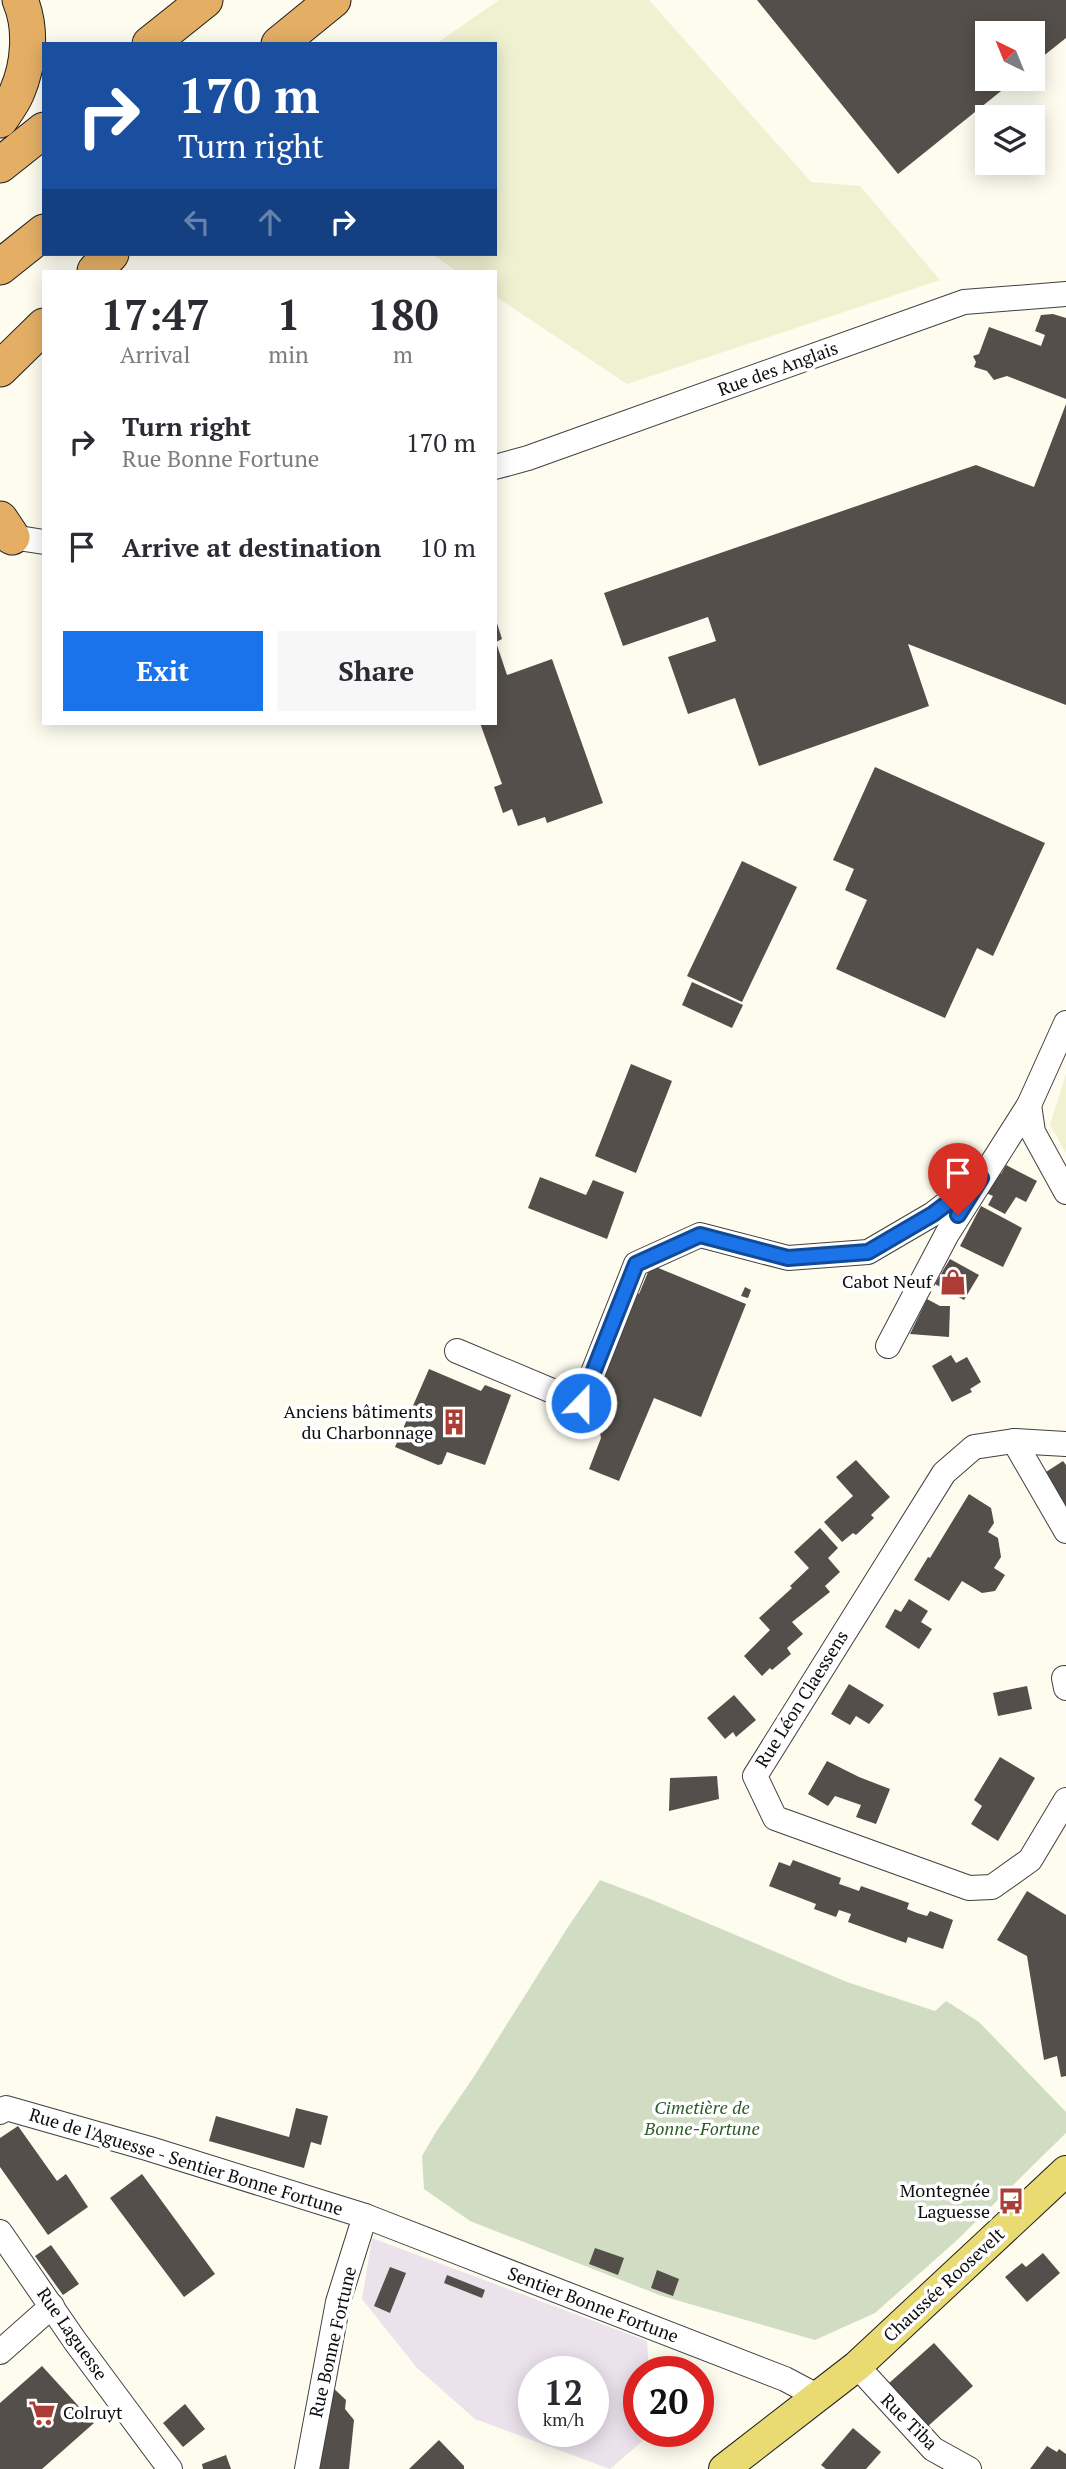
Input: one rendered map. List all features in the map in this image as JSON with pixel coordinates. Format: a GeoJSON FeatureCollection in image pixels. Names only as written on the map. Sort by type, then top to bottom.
{"type":"FeatureCollection","features":[{"type":"Feature","properties":{"kind":"highway"},"geometry":{"type":"LineString","coordinates":[[0,120],[17,92],[28,46],[25,12],[20,0]]}},
{"type":"Feature","properties":{"kind":"highway"},"geometry":{"type":"LineString","coordinates":[[152,42],[205,0]]}},
{"type":"Feature","properties":{"kind":"highway"},"geometry":{"type":"LineString","coordinates":[[282,42],[333,1]]}},
{"type":"Feature","properties":{"kind":"highway"},"geometry":{"type":"LineString","coordinates":[[300,42],[333,1]]}},
{"type":"Feature","properties":{"kind":"highway"},"geometry":{"type":"LineString","coordinates":[[0,165],[42,132]]}},
{"type":"Feature","properties":{"kind":"highway"},"geometry":{"type":"LineString","coordinates":[[0,267],[42,234]]}},
{"type":"Feature","properties":{"kind":"highway"},"geometry":{"type":"LineString","coordinates":[[96,270],[109,256]]}},
{"type":"Feature","properties":{"kind":"highway"},"geometry":{"type":"LineString","coordinates":[[0,369],[42,328]]}},
{"type":"Feature","properties":{"kind":"main road","name":"Chaussée Roosevelt"},"geometry":{"type":"LineString","coordinates":[[724,2469],[857,2366],[1066,2171]]}},
{"type":"Feature","properties":{"kind":"street","name":"Rue des Anglais"},"geometry":{"type":"LineString","coordinates":[[497,466],[528,458],[964,302],[1066,294]]}},
{"type":"Feature","properties":{"kind":"street"},"geometry":{"type":"LineString","coordinates":[[888,1346],[947,1234],[1029,1105],[1066,1023]]}},
{"type":"Feature","properties":{"kind":"street"},"geometry":{"type":"LineString","coordinates":[[1029,1105],[1034,1132],[1066,1192]]}},
{"type":"Feature","properties":{"kind":"street"},"geometry":{"type":"LineString","coordinates":[[457,1351],[581,1403],[636,1264],[700,1235],[788,1258],[868,1252],[933,1214],[981,1178]]}},
{"type":"Feature","properties":{"kind":"street"},"geometry":{"type":"LineString","coordinates":[[1014,1441],[1066,1531]]}},
{"type":"Feature","properties":{"kind":"street","name":"Rue Léon Claessens"},"geometry":{"type":"LineString","coordinates":[[1066,1444],[1014,1441],[974,1447],[944,1473],[755,1776],[775,1818],[969,1888],[992,1887],[1030,1860],[1066,1800]]}},
{"type":"Feature","properties":{"kind":"street","name":"Rue de l'Aguesse - Sentier Bonne Fortune"},"geometry":{"type":"LineString","coordinates":[[3,2110],[150,2149],[365,2216]]}},
{"type":"Feature","properties":{"kind":"street","name":"Sentier Bonne Fortune"},"geometry":{"type":"LineString","coordinates":[[365,2216],[785,2379],[819,2398]]}},
{"type":"Feature","properties":{"kind":"street","name":"Rue Bonne Fortune"},"geometry":{"type":"LineString","coordinates":[[307,2469],[338,2302],[365,2216]]}},
{"type":"Feature","properties":{"kind":"street","name":"Rue Laguesse"},"geometry":{"type":"LineString","coordinates":[[0,2232],[170,2469]]}},
{"type":"Feature","properties":{"kind":"street"},"geometry":{"type":"LineString","coordinates":[[0,2352],[52,2306]]}},
{"type":"Feature","properties":{"kind":"street","name":"Rue Tiba"},"geometry":{"type":"LineString","coordinates":[[857,2366],[933,2449],[969,2469]]}},
{"type":"Feature","properties":{"kind":"shaded area"},"geometry":{"type":"Polygon","coordinates":[[[372,2238],[647,2341],[648,2356],[623,2356],[623,2447],[636,2447],[610,2469],[551,2447],[609,2447],[609,2356],[518,2356],[518,2435],[475,2419],[417,2368],[362,2299],[372,2238]]]}},
{"type":"Feature","properties":{"kind":"green space"},"geometry":{"type":"Polygon","coordinates":[[[499,0],[649,0],[811,182],[860,186],[940,280],[627,384],[497,297],[497,270],[455,270],[434,256],[497,256],[497,42],[439,42],[499,0]]]}},
{"type":"Feature","properties":{"kind":"green space"},"geometry":{"type":"Polygon","coordinates":[[[1066,1074],[1066,1153],[1050,1125],[1066,1074]]]}},
{"type":"Feature","properties":{"kind":"green space","name":"Cimetière de Bonne-Fortune"},"geometry":{"type":"Polygon","coordinates":[[[600,1880],[847,1982],[935,2011],[946,2001],[979,2022],[1066,2112],[1066,2133],[956,2241],[875,2313],[815,2340],[662,2296],[470,2221],[424,2189],[422,2156],[600,1880]]]}},
{"type":"Feature","properties":{"kind":"building"},"geometry":{"type":"Polygon","coordinates":[[[757,0],[1066,0],[1066,38],[1045,55],[1045,21],[975,21],[975,91],[1001,91],[984,105],[975,105],[975,112],[898,174],[757,0]]]}},
{"type":"Feature","properties":{"kind":"building"},"geometry":{"type":"Polygon","coordinates":[[[1053,314],[1066,318],[1066,399],[1007,376],[994,380],[987,371],[974,367],[976,362],[973,356],[979,354],[989,327],[1041,346],[1045,335],[1035,331],[1041,315],[1053,314]]]}},
{"type":"Feature","properties":{"kind":"building"},"geometry":{"type":"Polygon","coordinates":[[[1066,404],[1066,705],[908,644],[929,706],[759,766],[735,698],[688,714],[668,657],[716,641],[708,617],[623,646],[604,593],[976,465],[1034,487],[1066,404]]]}},
{"type":"Feature","properties":{"kind":"building"},"geometry":{"type":"Polygon","coordinates":[[[497,623],[502,639],[497,642],[497,623]]]}},
{"type":"Feature","properties":{"kind":"building"},"geometry":{"type":"Polygon","coordinates":[[[497,645],[507,675],[552,659],[603,803],[547,823],[545,817],[518,826],[512,809],[503,813],[494,787],[502,784],[481,725],[497,725],[497,645]]]}},
{"type":"Feature","properties":{"kind":"building"},"geometry":{"type":"Polygon","coordinates":[[[875,767],[1045,843],[993,956],[977,948],[945,1018],[836,969],[867,900],[845,890],[854,869],[833,860],[875,767]]]}},
{"type":"Feature","properties":{"kind":"building"},"geometry":{"type":"Polygon","coordinates":[[[742,861],[797,887],[742,1002],[687,976],[742,861]]]}},
{"type":"Feature","properties":{"kind":"building"},"geometry":{"type":"Polygon","coordinates":[[[692,982],[743,1005],[732,1028],[682,1005],[692,982]]]}},
{"type":"Feature","properties":{"kind":"building"},"geometry":{"type":"Polygon","coordinates":[[[631,1064],[672,1081],[636,1173],[595,1156],[631,1064]]]}},
{"type":"Feature","properties":{"kind":"building"},"geometry":{"type":"Polygon","coordinates":[[[1006,1165],[1037,1181],[1026,1202],[1016,1197],[1005,1214],[988,1205],[993,1196],[986,1193],[997,1172],[1001,1174],[1006,1165]]]}},
{"type":"Feature","properties":{"kind":"building"},"geometry":{"type":"Polygon","coordinates":[[[540,1177],[586,1195],[593,1180],[624,1192],[607,1239],[528,1208],[540,1177]]]}},
{"type":"Feature","properties":{"kind":"building"},"geometry":{"type":"Polygon","coordinates":[[[981,1206],[1022,1228],[1003,1267],[960,1246],[981,1206]]]}},
{"type":"Feature","properties":{"kind":"building"},"geometry":{"type":"Polygon","coordinates":[[[950,1259],[979,1275],[964,1300],[935,1284],[950,1259]]]}},
{"type":"Feature","properties":{"kind":"building"},"geometry":{"type":"Polygon","coordinates":[[[651,1265],[746,1304],[701,1417],[654,1398],[619,1481],[589,1469],[601,1438],[593,1396],[635,1293],[639,1294],[651,1265]]]}},
{"type":"Feature","properties":{"kind":"building"},"geometry":{"type":"Polygon","coordinates":[[[745,1287],[751,1290],[748,1298],[741,1296],[745,1287]]]}},
{"type":"Feature","properties":{"kind":"building"},"geometry":{"type":"Polygon","coordinates":[[[927,1299],[940,1306],[950,1306],[949,1337],[910,1334],[927,1299]]]}},
{"type":"Feature","properties":{"kind":"building"},"geometry":{"type":"Polygon","coordinates":[[[951,1355],[956,1363],[967,1357],[981,1382],[970,1389],[972,1392],[952,1402],[932,1366],[951,1355]]]}},
{"type":"Feature","properties":{"kind":"building","name":"Anciens bâtiments du Charbonnage"},"geometry":{"type":"Polygon","coordinates":[[[429,1369],[481,1391],[485,1385],[511,1395],[485,1465],[447,1452],[442,1464],[438,1465],[395,1447],[429,1369]]]}},
{"type":"Feature","properties":{"kind":"building"},"geometry":{"type":"Polygon","coordinates":[[[856,1460],[890,1497],[871,1515],[874,1518],[856,1535],[853,1533],[842,1542],[824,1522],[853,1496],[836,1477],[856,1460]]]}},
{"type":"Feature","properties":{"kind":"building"},"geometry":{"type":"Polygon","coordinates":[[[1063,1461],[1066,1465],[1066,1508],[1046,1472],[1063,1461]]]}},
{"type":"Feature","properties":{"kind":"building"},"geometry":{"type":"Polygon","coordinates":[[[969,1494],[991,1508],[994,1523],[988,1532],[998,1538],[1001,1557],[994,1568],[1005,1575],[995,1591],[982,1593],[962,1581],[949,1601],[914,1580],[969,1494]]]}},
{"type":"Feature","properties":{"kind":"building"},"geometry":{"type":"Polygon","coordinates":[[[820,1528],[838,1548],[828,1558],[840,1572],[825,1586],[830,1592],[792,1622],[803,1634],[787,1648],[791,1654],[762,1676],[744,1656],[770,1630],[759,1618],[792,1588],[790,1586],[809,1568],[794,1552],[820,1528]]]}},
{"type":"Feature","properties":{"kind":"building"},"geometry":{"type":"Polygon","coordinates":[[[909,1599],[928,1611],[921,1622],[932,1629],[919,1649],[885,1627],[895,1609],[901,1612],[909,1599]]]}},
{"type":"Feature","properties":{"kind":"building"},"geometry":{"type":"Polygon","coordinates":[[[849,1684],[884,1705],[869,1724],[856,1716],[850,1725],[831,1714],[849,1684]]]}},
{"type":"Feature","properties":{"kind":"building"},"geometry":{"type":"Polygon","coordinates":[[[1027,1686],[1032,1709],[998,1716],[993,1693],[1027,1686]]]}},
{"type":"Feature","properties":{"kind":"building"},"geometry":{"type":"Polygon","coordinates":[[[734,1695],[756,1720],[736,1737],[733,1732],[725,1739],[707,1718],[734,1695]]]}},
{"type":"Feature","properties":{"kind":"building"},"geometry":{"type":"Polygon","coordinates":[[[1000,1757],[1035,1778],[998,1841],[971,1824],[982,1806],[974,1800],[1000,1757]]]}},
{"type":"Feature","properties":{"kind":"building"},"geometry":{"type":"Polygon","coordinates":[[[827,1761],[890,1789],[876,1824],[856,1817],[861,1805],[835,1796],[828,1806],[808,1794],[827,1761]]]}},
{"type":"Feature","properties":{"kind":"building"},"geometry":{"type":"Polygon","coordinates":[[[717,1776],[719,1799],[669,1811],[670,1778],[717,1776]]]}},
{"type":"Feature","properties":{"kind":"building"},"geometry":{"type":"Polygon","coordinates":[[[793,1860],[841,1878],[839,1884],[859,1891],[861,1886],[909,1903],[907,1909],[917,1913],[927,1916],[930,1911],[953,1920],[943,1949],[908,1937],[906,1943],[848,1922],[851,1914],[839,1910],[836,1917],[814,1909],[816,1904],[769,1886],[779,1862],[790,1866],[793,1860]]]}},
{"type":"Feature","properties":{"kind":"building"},"geometry":{"type":"Polygon","coordinates":[[[1027,1891],[1066,1915],[1066,2076],[1061,2077],[1057,2056],[1044,2060],[1027,1956],[997,1940],[1027,1891]]]}},
{"type":"Feature","properties":{"kind":"building"},"geometry":{"type":"Polygon","coordinates":[[[296,2108],[328,2116],[321,2145],[311,2142],[304,2168],[209,2141],[216,2116],[289,2137],[296,2108]]]}},
{"type":"Feature","properties":{"kind":"building"},"geometry":{"type":"Polygon","coordinates":[[[18,2126],[57,2181],[66,2174],[88,2207],[48,2235],[0,2167],[0,2138],[18,2126]]]}},
{"type":"Feature","properties":{"kind":"building"},"geometry":{"type":"Polygon","coordinates":[[[142,2174],[215,2274],[184,2297],[110,2198],[142,2174]]]}},
{"type":"Feature","properties":{"kind":"building"},"geometry":{"type":"Polygon","coordinates":[[[51,2245],[79,2284],[63,2295],[35,2256],[51,2245]]]}},
{"type":"Feature","properties":{"kind":"building"},"geometry":{"type":"Polygon","coordinates":[[[595,2248],[624,2258],[618,2275],[589,2264],[595,2248]]]}},
{"type":"Feature","properties":{"kind":"building"},"geometry":{"type":"Polygon","coordinates":[[[1043,2253],[1060,2273],[1027,2302],[1005,2277],[1022,2263],[1026,2267],[1043,2253]]]}},
{"type":"Feature","properties":{"kind":"building"},"geometry":{"type":"Polygon","coordinates":[[[390,2267],[406,2273],[390,2313],[374,2306],[390,2267]]]}},
{"type":"Feature","properties":{"kind":"building"},"geometry":{"type":"Polygon","coordinates":[[[657,2270],[679,2279],[673,2296],[651,2288],[657,2270]]]}},
{"type":"Feature","properties":{"kind":"building"},"geometry":{"type":"Polygon","coordinates":[[[447,2275],[485,2290],[482,2298],[444,2283],[447,2275]]]}},
{"type":"Feature","properties":{"kind":"building"},"geometry":{"type":"Polygon","coordinates":[[[934,2343],[973,2386],[927,2427],[888,2384],[934,2343]]]}},
{"type":"Feature","properties":{"kind":"building","name":"Colruyt"},"geometry":{"type":"Polygon","coordinates":[[[42,2366],[94,2423],[42,2469],[0,2469],[0,2403],[42,2366]]]}},
{"type":"Feature","properties":{"kind":"building"},"geometry":{"type":"Polygon","coordinates":[[[329,2384],[346,2400],[345,2409],[354,2420],[349,2469],[319,2469],[329,2384]]]}},
{"type":"Feature","properties":{"kind":"building"},"geometry":{"type":"Polygon","coordinates":[[[185,2404],[205,2429],[183,2447],[163,2423],[185,2404]]]}},
{"type":"Feature","properties":{"kind":"building"},"geometry":{"type":"Polygon","coordinates":[[[853,2428],[881,2452],[866,2469],[826,2469],[821,2465],[853,2428]]]}},
{"type":"Feature","properties":{"kind":"building"},"geometry":{"type":"Polygon","coordinates":[[[439,2440],[464,2469],[409,2469],[439,2440]]]}},
{"type":"Feature","properties":{"kind":"building"},"geometry":{"type":"Polygon","coordinates":[[[1047,2446],[1066,2454],[1066,2469],[1030,2469],[1047,2446]]]}},
{"type":"Feature","properties":{"kind":"building"},"geometry":{"type":"Polygon","coordinates":[[[226,2455],[231,2469],[203,2469],[202,2464],[226,2455]]]}},
{"type":"Feature","properties":{"kind":"place","name":"Cabot Neuf"},"geometry":{"type":"Point","coordinates":[953,1282]}},
{"type":"Feature","properties":{"kind":"place","name":"Anciens bâtiments du Charbonnage"},"geometry":{"type":"Point","coordinates":[454,1422]}},
{"type":"Feature","properties":{"kind":"place","name":"Montegnée Laguesse"},"geometry":{"type":"Point","coordinates":[1011,2201]}},
{"type":"Feature","properties":{"kind":"place","name":"Colruyt"},"geometry":{"type":"Point","coordinates":[42,2413]}},
{"type":"Feature","properties":{"kind":"route"},"geometry":{"type":"LineString","coordinates":[[581,1403],[636,1264],[662,1251],[700,1235],[788,1258],[868,1252],[933,1214],[981,1178],[958,1215]]}}]}
